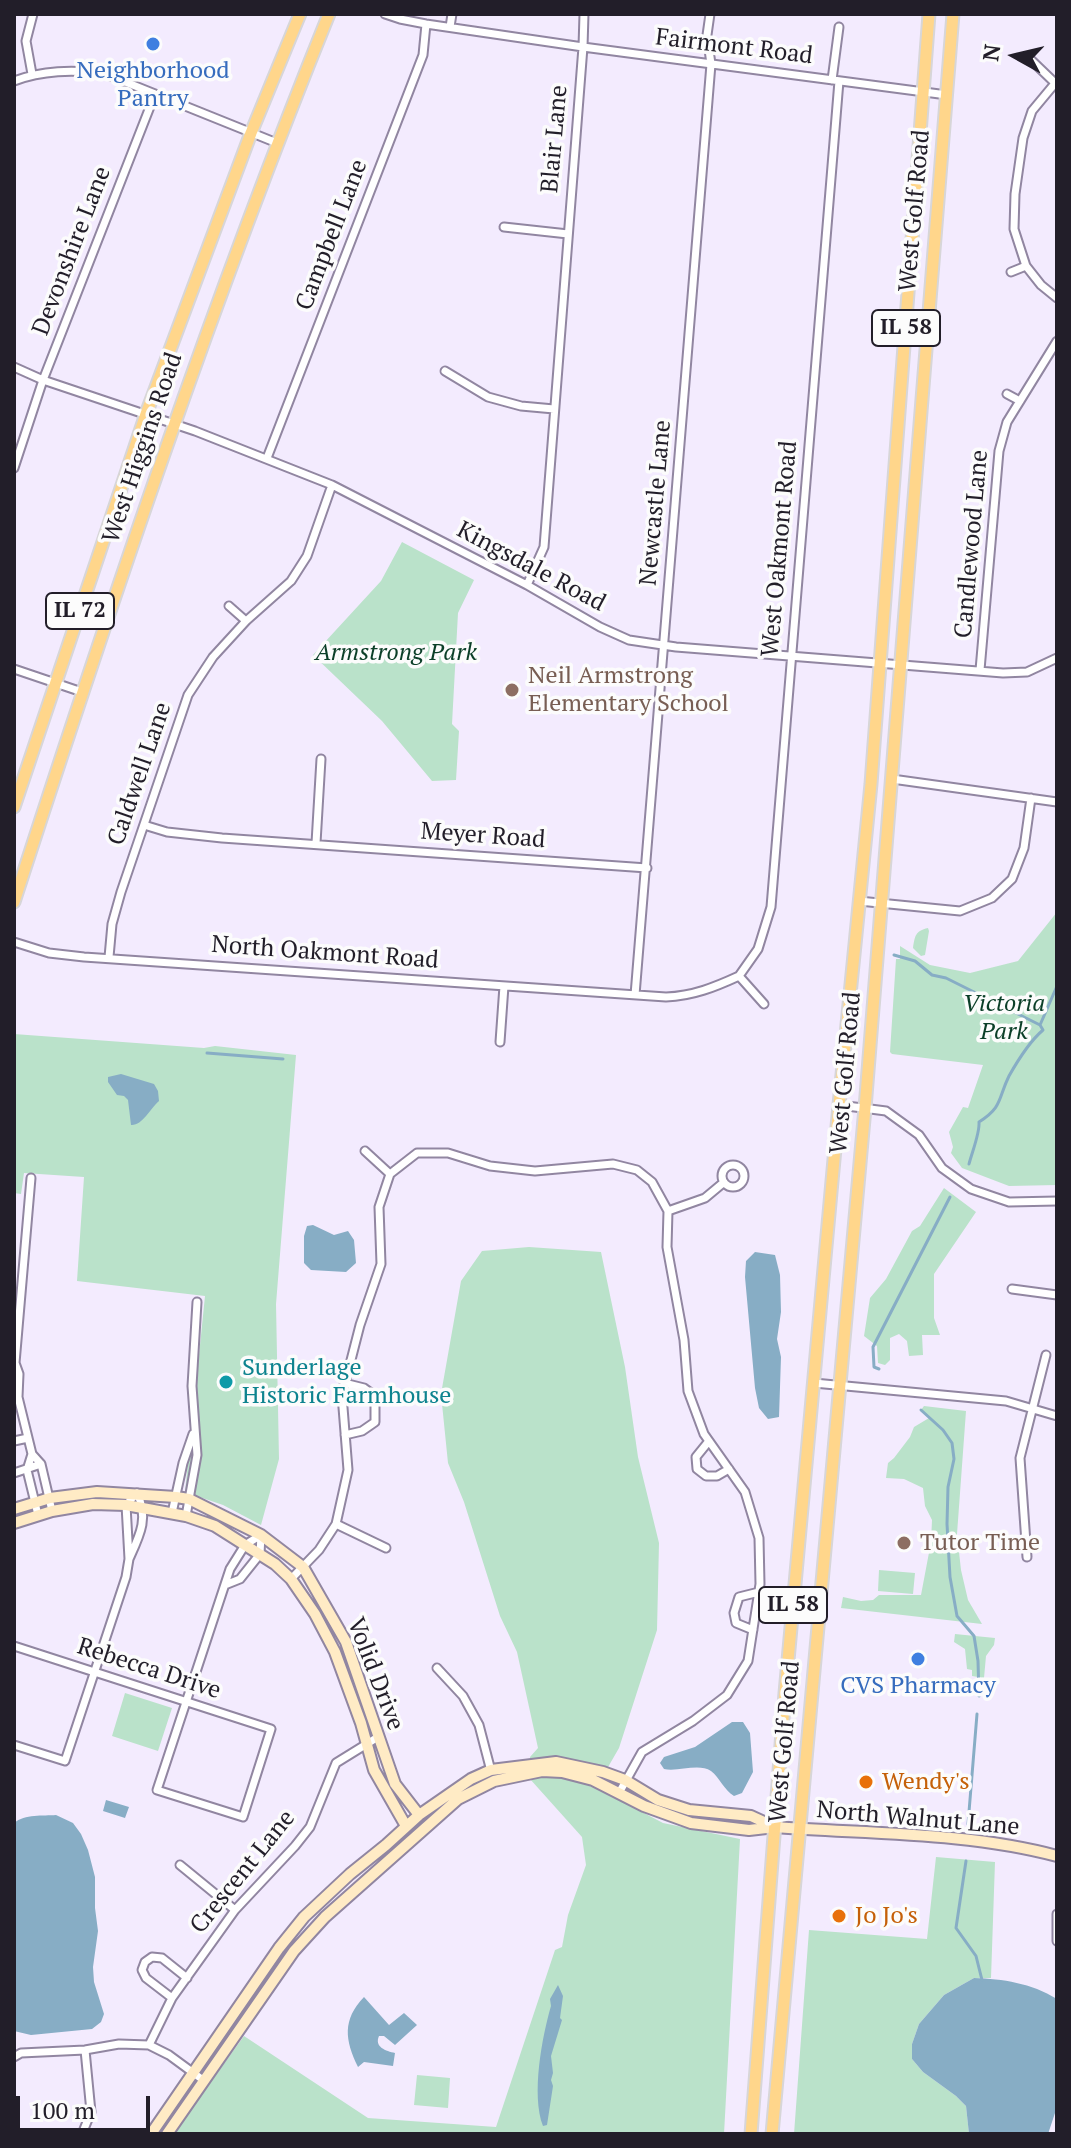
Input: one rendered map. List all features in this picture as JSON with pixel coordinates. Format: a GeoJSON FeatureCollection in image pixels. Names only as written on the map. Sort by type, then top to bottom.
{"type":"FeatureCollection","features":[{"type":"Feature","properties":{"kind":"main road","name":"West Higgins Road"},"geometry":{"type":"LineString","coordinates":[[14,807],[146,414],[251,133],[300,14]]}},
{"type":"Feature","properties":{"kind":"main road","name":"West Higgins Road"},"geometry":{"type":"LineString","coordinates":[[14,902],[174,423],[277,143],[329,14]]}},
{"type":"Feature","properties":{"kind":"main road","name":"West Golf Road"},"geometry":{"type":"LineString","coordinates":[[751,2134],[785,1693],[880,663],[929,14]]}},
{"type":"Feature","properties":{"kind":"main road","name":"West Golf Road"},"geometry":{"type":"LineString","coordinates":[[772,2134],[865,1108],[953,14]]}},
{"type":"Feature","properties":{"kind":"street"},"geometry":{"type":"LineString","coordinates":[[32,74],[26,41],[33,14]]}},
{"type":"Feature","properties":{"kind":"street","name":"Fairmont Road"},"geometry":{"type":"LineString","coordinates":[[385,14],[426,24],[583,47],[947,95]]}},
{"type":"Feature","properties":{"kind":"street"},"geometry":{"type":"LineString","coordinates":[[450,27],[452,14]]}},
{"type":"Feature","properties":{"kind":"street"},"geometry":{"type":"LineString","coordinates":[[583,47],[584,14]]}},
{"type":"Feature","properties":{"kind":"street","name":"Newcastle Lane"},"geometry":{"type":"LineString","coordinates":[[635,995],[711,64],[707,35],[710,14]]}},
{"type":"Feature","properties":{"kind":"street","name":"Campbell Lane"},"geometry":{"type":"LineString","coordinates":[[267,458],[423,55],[426,24]]}},
{"type":"Feature","properties":{"kind":"street","name":"Fairmont Road"},"geometry":{"type":"LineString","coordinates":[[836,80],[839,27]]}},
{"type":"Feature","properties":{"kind":"street","name":"Blair Lane"},"geometry":{"type":"LineString","coordinates":[[527,585],[544,547],[583,47]]}},
{"type":"Feature","properties":{"kind":"street"},"geometry":{"type":"LineString","coordinates":[[1029,58],[1055,82],[1032,111],[1023,138],[1015,194],[1014,229],[1026,266],[1041,285],[1057,298]]}},
{"type":"Feature","properties":{"kind":"street"},"geometry":{"type":"LineString","coordinates":[[14,81],[32,74],[73,70],[103,73],[277,143]]}},
{"type":"Feature","properties":{"kind":"street","name":"West Oakmont Road"},"geometry":{"type":"LineString","coordinates":[[739,976],[758,949],[771,907],[836,80]]}},
{"type":"Feature","properties":{"kind":"street","name":"Devonshire Lane"},"geometry":{"type":"LineString","coordinates":[[14,468],[43,380],[155,94]]}},
{"type":"Feature","properties":{"kind":"street"},"geometry":{"type":"LineString","coordinates":[[504,227],[568,234]]}},
{"type":"Feature","properties":{"kind":"street"},"geometry":{"type":"LineString","coordinates":[[1011,272],[1026,266]]}},
{"type":"Feature","properties":{"kind":"street","name":"Candlewood Lane"},"geometry":{"type":"LineString","coordinates":[[980,670],[999,451],[1007,422],[1057,341]]}},
{"type":"Feature","properties":{"kind":"street","name":"Kingsdale Road"},"geometry":{"type":"LineString","coordinates":[[14,367],[43,380],[174,423],[332,485],[527,585],[620,637],[640,643],[1003,673],[1027,672],[1057,658]]}},
{"type":"Feature","properties":{"kind":"street"},"geometry":{"type":"LineString","coordinates":[[445,371],[488,397],[521,406],[554,409]]}},
{"type":"Feature","properties":{"kind":"street"},"geometry":{"type":"LineString","coordinates":[[1007,394],[1020,401]]}},
{"type":"Feature","properties":{"kind":"street","name":"Caldwell Lane"},"geometry":{"type":"LineString","coordinates":[[109,957],[112,924],[188,695],[213,657],[246,621],[291,581],[307,556],[332,485]]}},
{"type":"Feature","properties":{"kind":"street"},"geometry":{"type":"LineString","coordinates":[[229,606],[246,621]]}},
{"type":"Feature","properties":{"kind":"street"},"geometry":{"type":"LineString","coordinates":[[14,669],[82,692]]}},
{"type":"Feature","properties":{"kind":"street"},"geometry":{"type":"LineString","coordinates":[[316,843],[321,759]]}},
{"type":"Feature","properties":{"kind":"street"},"geometry":{"type":"LineString","coordinates":[[892,779],[1057,802]]}},
{"type":"Feature","properties":{"kind":"street"},"geometry":{"type":"LineString","coordinates":[[859,901],[960,911],[992,898],[1012,879],[1024,848],[1031,798]]}},
{"type":"Feature","properties":{"kind":"street","name":"Meyer Road"},"geometry":{"type":"LineString","coordinates":[[144,825],[167,832],[209,836],[647,868]]}},
{"type":"Feature","properties":{"kind":"street","name":"North Oakmont Road"},"geometry":{"type":"LineString","coordinates":[[14,942],[49,953],[84,957],[666,997],[712,989],[739,976]]}},
{"type":"Feature","properties":{"kind":"street"},"geometry":{"type":"LineString","coordinates":[[739,976],[764,1004]]}},
{"type":"Feature","properties":{"kind":"street"},"geometry":{"type":"LineString","coordinates":[[500,1042],[504,986]]}},
{"type":"Feature","properties":{"kind":"street"},"geometry":{"type":"LineString","coordinates":[[839,1105],[886,1111],[919,1135],[942,1168],[971,1189],[1009,1202],[1057,1201]]}},
{"type":"Feature","properties":{"kind":"street"},"geometry":{"type":"LineString","coordinates":[[365,1151],[390,1174]]}},
{"type":"Feature","properties":{"kind":"street"},"geometry":{"type":"LineString","coordinates":[[291,1579],[319,1550],[336,1524],[348,1470],[342,1395],[360,1325],[381,1264],[379,1207],[390,1174],[417,1153],[448,1153],[490,1166],[535,1171],[613,1164],[637,1170],[652,1182],[668,1211],[667,1247],[684,1340],[688,1391],[704,1434],[745,1492],[759,1538],[759,1592],[748,1661],[727,1695],[693,1721],[642,1752],[619,1793]]}},
{"type":"Feature","properties":{"kind":"street"},"geometry":{"type":"LineString","coordinates":[[31,1178],[15,1363],[19,1374],[18,1397],[28,1438],[32,1454],[41,1464],[52,1511]]}},
{"type":"Feature","properties":{"kind":"street"},"geometry":{"type":"LineString","coordinates":[[668,1211],[705,1198],[723,1183]]}},
{"type":"Feature","properties":{"kind":"street"},"geometry":{"type":"LineString","coordinates":[[1012,1289],[1057,1295]]}},
{"type":"Feature","properties":{"kind":"street"},"geometry":{"type":"LineString","coordinates":[[186,1516],[197,1455],[192,1386],[197,1302]]}},
{"type":"Feature","properties":{"kind":"street"},"geometry":{"type":"LineString","coordinates":[[1027,1557],[1020,1458],[1046,1355]]}},
{"type":"Feature","properties":{"kind":"street"},"geometry":{"type":"LineString","coordinates":[[344,1383],[364,1388],[375,1396],[375,1422],[362,1431],[345,1435]]}},
{"type":"Feature","properties":{"kind":"street"},"geometry":{"type":"LineString","coordinates":[[814,1383],[1006,1401],[1057,1416]]}},
{"type":"Feature","properties":{"kind":"street"},"geometry":{"type":"LineString","coordinates":[[172,1513],[183,1463],[194,1432]]}},
{"type":"Feature","properties":{"kind":"street"},"geometry":{"type":"LineString","coordinates":[[14,1441],[28,1438]]}},
{"type":"Feature","properties":{"kind":"street"},"geometry":{"type":"LineString","coordinates":[[709,1441],[696,1457],[697,1469],[706,1476],[717,1476],[729,1469]]}},
{"type":"Feature","properties":{"kind":"street"},"geometry":{"type":"LineString","coordinates":[[32,1454],[27,1470],[38,1515]]}},
{"type":"Feature","properties":{"kind":"street"},"geometry":{"type":"LineString","coordinates":[[14,1473],[41,1464]]}},
{"type":"Feature","properties":{"kind":"street","name":"Volid Drive"},"geometry":{"type":"LineString","coordinates":[[14,1509],[50,1498],[97,1492],[176,1497],[189,1499],[261,1535],[303,1567],[346,1642],[395,1784],[419,1815]]}},
{"type":"Feature","properties":{"kind":"street"},"geometry":{"type":"LineString","coordinates":[[14,1745],[65,1761],[123,1589],[129,1559],[140,1535],[144,1509],[137,1493],[126,1505],[129,1559]]}},
{"type":"Feature","properties":{"kind":"street","name":"Volid Drive"},"geometry":{"type":"LineString","coordinates":[[14,1523],[52,1511],[93,1504],[126,1505],[186,1516],[215,1526],[275,1564],[291,1579],[315,1614],[335,1652],[368,1743],[374,1770],[406,1826]]}},
{"type":"Feature","properties":{"kind":"street"},"geometry":{"type":"LineString","coordinates":[[336,1524],[386,1548]]}},
{"type":"Feature","properties":{"kind":"street"},"geometry":{"type":"LineString","coordinates":[[186,1701],[230,1569],[245,1545],[261,1535]]}},
{"type":"Feature","properties":{"kind":"street"},"geometry":{"type":"LineString","coordinates":[[225,1585],[240,1579],[260,1554],[261,1535]]}},
{"type":"Feature","properties":{"kind":"street"},"geometry":{"type":"LineString","coordinates":[[753,1630],[736,1623],[734,1613],[739,1597],[759,1592]]}},
{"type":"Feature","properties":{"kind":"street","name":"Rebecca Drive"},"geometry":{"type":"LineString","coordinates":[[14,1646],[186,1701],[271,1729],[243,1817],[157,1790],[186,1701]]}},
{"type":"Feature","properties":{"kind":"street"},"geometry":{"type":"LineString","coordinates":[[437,1668],[463,1696],[479,1725],[492,1776]]}},
{"type":"Feature","properties":{"kind":"street","name":"Crescent Lane"},"geometry":{"type":"LineString","coordinates":[[149,2045],[172,1998],[235,1910],[310,1827],[336,1763],[378,1737]]}},
{"type":"Feature","properties":{"kind":"street"},"geometry":{"type":"LineString","coordinates":[[167,2134],[294,1951],[325,1917],[458,1799],[492,1776],[556,1762],[603,1772],[625,1780],[658,1800],[689,1810],[751,1816],[775,1827]]}},
{"type":"Feature","properties":{"kind":"street"},"geometry":{"type":"LineString","coordinates":[[151,2134],[279,1948],[304,1917],[419,1815],[471,1779],[542,1771],[562,1772],[593,1780],[644,1806],[691,1823],[749,1830],[775,1827]]}},
{"type":"Feature","properties":{"kind":"street","name":"North Walnut Lane"},"geometry":{"type":"LineString","coordinates":[[775,1827],[943,1838],[1020,1846],[1057,1856]]}},
{"type":"Feature","properties":{"kind":"street"},"geometry":{"type":"LineString","coordinates":[[180,1865],[235,1910]]}},
{"type":"Feature","properties":{"kind":"street"},"geometry":{"type":"LineString","coordinates":[[1057,1914],[1057,1941]]}},
{"type":"Feature","properties":{"kind":"street"},"geometry":{"type":"LineString","coordinates":[[172,1998],[146,1978],[142,1970],[145,1962],[152,1957],[162,1958],[187,1978]]}},
{"type":"Feature","properties":{"kind":"street"},"geometry":{"type":"LineString","coordinates":[[14,2057],[21,2053],[85,2050],[119,2044],[149,2045],[169,2055],[203,2080]]}},
{"type":"Feature","properties":{"kind":"street"},"geometry":{"type":"LineString","coordinates":[[82,2134],[91,2112],[85,2050]]}},
{"type":"Feature","properties":{"kind":"green space","name":"Armstrong Park"},"geometry":{"type":"Polygon","coordinates":[[[402,542],[474,580],[458,613],[452,724],[459,731],[456,780],[432,781],[382,721],[313,655],[381,581],[402,542]]]}},
{"type":"Feature","properties":{"kind":"green space","name":"Victoria Park"},"geometry":{"type":"Polygon","coordinates":[[[1057,912],[1057,1185],[1009,1186],[962,1168],[951,1153],[953,1147],[949,1132],[963,1107],[968,1108],[983,1065],[890,1052],[896,959],[900,959],[900,946],[930,965],[970,973],[1018,961],[1057,912]]]}},
{"type":"Feature","properties":{"kind":"green space"},"geometry":{"type":"Polygon","coordinates":[[[928,928],[925,955],[921,956],[913,948],[914,940],[918,932],[928,928]]]}},
{"type":"Feature","properties":{"kind":"green space"},"geometry":{"type":"Polygon","coordinates":[[[14,1034],[204,1048],[215,1046],[296,1055],[276,1304],[279,1459],[261,1525],[223,1505],[185,1492],[205,1296],[77,1281],[84,1177],[24,1173],[21,1194],[14,1193],[14,1034]]]}},
{"type":"Feature","properties":{"kind":"green space"},"geometry":{"type":"Polygon","coordinates":[[[944,1188],[976,1212],[934,1274],[934,1318],[940,1335],[922,1335],[923,1355],[909,1356],[907,1341],[899,1334],[890,1338],[890,1360],[885,1365],[878,1363],[877,1346],[864,1336],[870,1298],[886,1279],[912,1231],[920,1226],[944,1188]]]}},
{"type":"Feature","properties":{"kind":"green space"},"geometry":{"type":"Polygon","coordinates":[[[529,1247],[601,1252],[625,1367],[638,1457],[659,1543],[657,1630],[619,1748],[596,1788],[663,1823],[740,1839],[724,2134],[173,2134],[244,2036],[368,2118],[496,2127],[555,1950],[562,1947],[568,1915],[586,1865],[582,1837],[530,1779],[530,1757],[538,1748],[517,1652],[500,1616],[464,1502],[448,1463],[441,1394],[461,1281],[482,1251],[529,1247]]]}},
{"type":"Feature","properties":{"kind":"green space"},"geometry":{"type":"Polygon","coordinates":[[[924,1406],[966,1411],[957,1534],[968,1600],[982,1624],[841,1608],[843,1597],[861,1601],[873,1600],[879,1595],[921,1595],[932,1520],[925,1506],[923,1488],[904,1479],[886,1478],[888,1463],[910,1437],[914,1427],[929,1418],[921,1410],[924,1406]]]}},
{"type":"Feature","properties":{"kind":"green space"},"geometry":{"type":"Polygon","coordinates":[[[879,1570],[915,1573],[913,1594],[878,1591],[879,1570]]]}},
{"type":"Feature","properties":{"kind":"green space"},"geometry":{"type":"Polygon","coordinates":[[[955,1634],[995,1638],[986,1656],[984,1678],[972,1676],[972,1670],[967,1669],[965,1649],[954,1642],[955,1634]]]}},
{"type":"Feature","properties":{"kind":"green space"},"geometry":{"type":"Polygon","coordinates":[[[125,1693],[172,1708],[158,1751],[112,1736],[125,1693]]]}},
{"type":"Feature","properties":{"kind":"green space"},"geometry":{"type":"Polygon","coordinates":[[[936,1857],[995,1862],[991,1978],[974,1978],[944,1995],[919,2024],[912,2044],[912,2059],[923,2072],[966,2106],[969,2134],[794,2134],[809,1930],[927,1939],[936,1857]]]}},
{"type":"Feature","properties":{"kind":"green space"},"geometry":{"type":"Polygon","coordinates":[[[417,2075],[450,2078],[448,2108],[414,2105],[417,2075]]]}},
{"type":"Feature","properties":{"kind":"water"},"geometry":{"type":"Polygon","coordinates":[[[121,1074],[154,1084],[158,1091],[159,1101],[135,1125],[131,1125],[128,1100],[117,1095],[108,1082],[108,1077],[121,1074]]]}},
{"type":"Feature","properties":{"kind":"water"},"geometry":{"type":"Polygon","coordinates":[[[313,1225],[334,1235],[348,1231],[354,1240],[356,1263],[346,1272],[311,1270],[304,1263],[304,1236],[307,1226],[313,1225]]]}},
{"type":"Feature","properties":{"kind":"water"},"geometry":{"type":"Polygon","coordinates":[[[755,1252],[775,1255],[780,1275],[781,1312],[777,1339],[781,1357],[779,1417],[768,1419],[759,1408],[755,1388],[745,1277],[746,1261],[755,1252]]]}},
{"type":"Feature","properties":{"kind":"water"},"geometry":{"type":"Polygon","coordinates":[[[732,1722],[743,1722],[750,1733],[753,1772],[742,1793],[734,1796],[706,1769],[664,1769],[660,1763],[664,1757],[695,1747],[732,1722]]]}},
{"type":"Feature","properties":{"kind":"water"},"geometry":{"type":"Polygon","coordinates":[[[106,1800],[129,1807],[125,1818],[103,1811],[106,1800]]]}},
{"type":"Feature","properties":{"kind":"water"},"geometry":{"type":"Polygon","coordinates":[[[56,1815],[73,1823],[81,1834],[95,1877],[98,1931],[93,1967],[94,1982],[104,2014],[101,2022],[92,2029],[31,2035],[14,2031],[14,1823],[29,1817],[56,1815]]]}},
{"type":"Feature","properties":{"kind":"water"},"geometry":{"type":"Polygon","coordinates":[[[974,1978],[1017,1983],[1057,1999],[1057,2107],[1048,2134],[969,2134],[966,2106],[923,2072],[912,2059],[912,2044],[919,2024],[944,1995],[974,1978]]]}},
{"type":"Feature","properties":{"kind":"water"},"geometry":{"type":"Polygon","coordinates":[[[558,1985],[563,1996],[562,2020],[551,2056],[553,2086],[547,2125],[543,2126],[538,2099],[539,2066],[550,1999],[558,1985]]]}},
{"type":"Feature","properties":{"kind":"water"},"geometry":{"type":"Polygon","coordinates":[[[364,1997],[389,2025],[404,2013],[417,2025],[395,2045],[384,2036],[379,2036],[379,2046],[395,2053],[393,2066],[364,2062],[358,2067],[348,2030],[352,2014],[364,1997]]]}},
{"type":"Feature","properties":{"kind":"waterway"},"geometry":{"type":"LineString","coordinates":[[894,955],[915,961],[932,975],[946,978],[1040,1025]]}},
{"type":"Feature","properties":{"kind":"waterway"},"geometry":{"type":"LineString","coordinates":[[969,1164],[979,1122],[996,1107],[1016,1064],[1043,1030],[1040,1025],[1057,986]]}},
{"type":"Feature","properties":{"kind":"waterway"},"geometry":{"type":"LineString","coordinates":[[207,1053],[283,1059]]}},
{"type":"Feature","properties":{"kind":"waterway"},"geometry":{"type":"LineString","coordinates":[[879,1369],[874,1367],[873,1347],[950,1197]]}},
{"type":"Feature","properties":{"kind":"waterway"},"geometry":{"type":"LineString","coordinates":[[921,1410],[952,1443],[954,1459],[948,1487],[947,1524],[950,1577],[957,1616],[974,1636],[979,1696]]}},
{"type":"Feature","properties":{"kind":"waterway"},"geometry":{"type":"LineString","coordinates":[[968,1824],[977,1714]]}},
{"type":"Feature","properties":{"kind":"waterway"},"geometry":{"type":"LineString","coordinates":[[966,1861],[956,1928],[976,1956],[982,1980]]}},
{"type":"Feature","properties":{"kind":"place","name":"Neighborhood Pantry"},"geometry":{"type":"Point","coordinates":[153,44]}},
{"type":"Feature","properties":{"kind":"place","name":"Neil Armstrong Elementary School"},"geometry":{"type":"Point","coordinates":[512,690]}},
{"type":"Feature","properties":{"kind":"place","name":"Sunderlage Historic Farmhouse"},"geometry":{"type":"Point","coordinates":[226,1382]}},
{"type":"Feature","properties":{"kind":"place","name":"Tutor Time"},"geometry":{"type":"Point","coordinates":[904,1543]}},
{"type":"Feature","properties":{"kind":"place","name":"CVS Pharmacy"},"geometry":{"type":"Point","coordinates":[918,1659]}},
{"type":"Feature","properties":{"kind":"place","name":"Wendy's"},"geometry":{"type":"Point","coordinates":[866,1782]}},
{"type":"Feature","properties":{"kind":"place","name":"Jo Jo's"},"geometry":{"type":"Point","coordinates":[839,1916]}}]}
